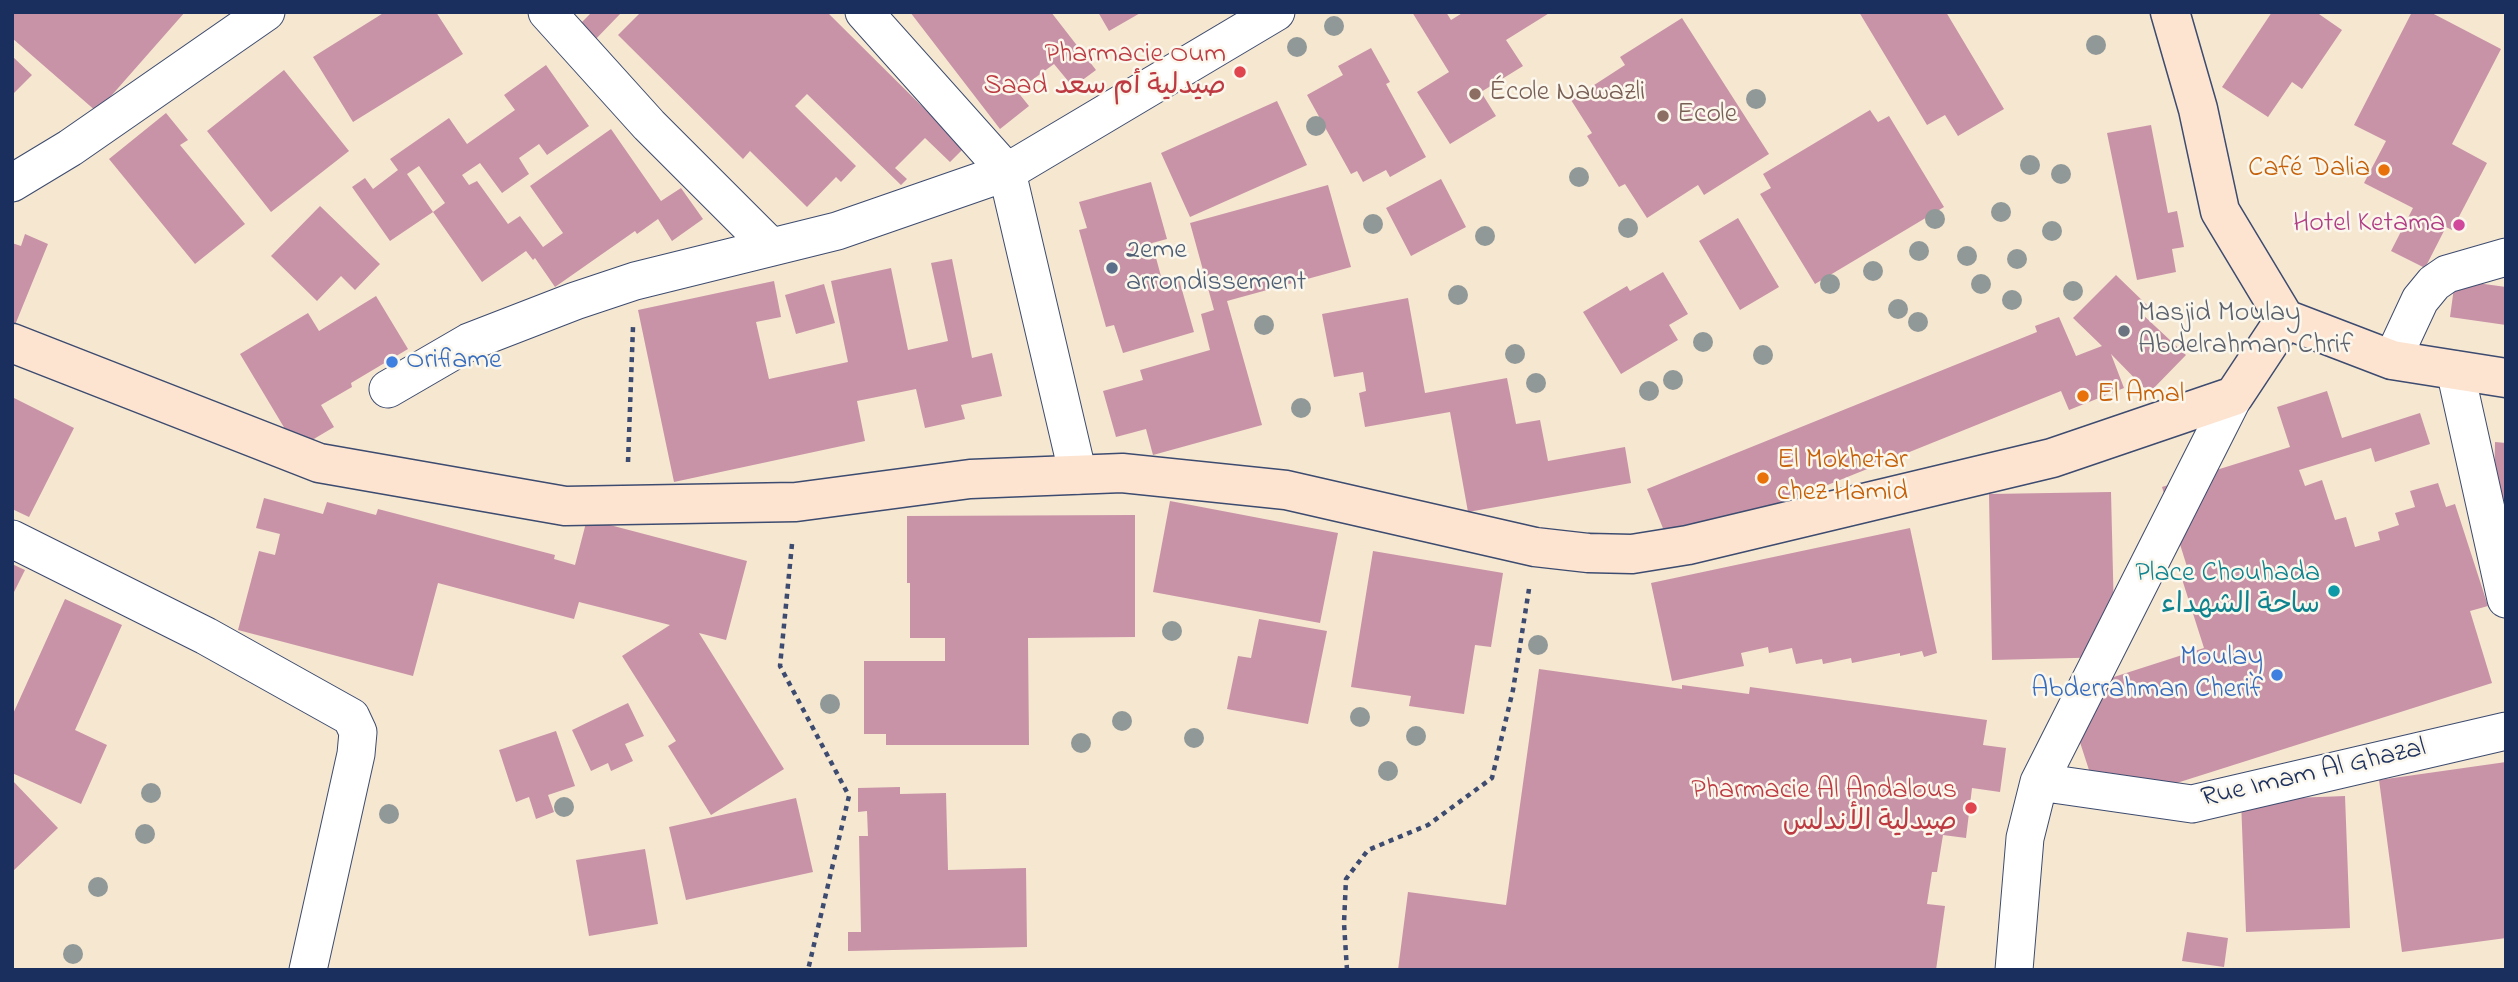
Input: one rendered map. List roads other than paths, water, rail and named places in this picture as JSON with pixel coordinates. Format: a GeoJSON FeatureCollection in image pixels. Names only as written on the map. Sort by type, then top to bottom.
{"type":"FeatureCollection","features":[{"type":"Feature","properties":{"kind":"street"},"geometry":{"type":"LineString","coordinates":[[12,183],[70,148],[266,12]]}},
{"type":"Feature","properties":{"kind":"street"},"geometry":{"type":"LineString","coordinates":[[547,12],[649,125],[771,247]]}},
{"type":"Feature","properties":{"kind":"street"},"geometry":{"type":"LineString","coordinates":[[864,12],[1007,172],[1078,475]]}},
{"type":"Feature","properties":{"kind":"street"},"geometry":{"type":"LineString","coordinates":[[387,388],[469,342],[575,301],[635,281],[837,231],[1007,172],[1276,12]]}},
{"type":"Feature","properties":{"kind":"street"},"geometry":{"type":"LineString","coordinates":[[2170,12],[2198,109],[2220,211],[2285,319],[2392,360],[2506,378]]}},
{"type":"Feature","properties":{"kind":"street"},"geometry":{"type":"LineString","coordinates":[[2392,360],[2420,300],[2434,284],[2447,274],[2506,257]]}},
{"type":"Feature","properties":{"kind":"street"},"geometry":{"type":"LineString","coordinates":[[2014,970],[2025,838],[2039,782],[2234,396],[2285,319]]}},
{"type":"Feature","properties":{"kind":"street"},"geometry":{"type":"LineString","coordinates":[[12,343],[319,463],[565,506],[796,502],[970,480],[1122,473],[1286,490],[1535,547],[1588,553],[1632,554],[1688,545],[2052,458],[2234,396]]}},
{"type":"Feature","properties":{"kind":"street"},"geometry":{"type":"LineString","coordinates":[[2455,370],[2506,599]]}},
{"type":"Feature","properties":{"kind":"street"},"geometry":{"type":"LineString","coordinates":[[12,539],[206,636],[351,717],[358,732],[356,754],[308,970]]}},
{"type":"Feature","properties":{"kind":"street","name":"Rue Imam Al Ghazal"},"geometry":{"type":"LineString","coordinates":[[2039,782],[2192,804],[2506,731]]}},
{"type":"Feature","properties":{"kind":"place","name":"Pharmacie Oum Saad صيدلية أم سعد"},"geometry":{"type":"Point","coordinates":[1240,72]}},
{"type":"Feature","properties":{"kind":"place","name":"École Nawazli"},"geometry":{"type":"Point","coordinates":[1475,94]}},
{"type":"Feature","properties":{"kind":"place","name":"Ecole"},"geometry":{"type":"Point","coordinates":[1663,116]}},
{"type":"Feature","properties":{"kind":"place","name":"Café Dalia"},"geometry":{"type":"Point","coordinates":[2384,170]}},
{"type":"Feature","properties":{"kind":"place","name":"Hotel Ketama"},"geometry":{"type":"Point","coordinates":[2459,225]}},
{"type":"Feature","properties":{"kind":"place","name":"2eme arrondissement"},"geometry":{"type":"Point","coordinates":[1112,268]}},
{"type":"Feature","properties":{"kind":"place","name":"Masjid Moulay Abdelrahman Chrif"},"geometry":{"type":"Point","coordinates":[2124,331]}},
{"type":"Feature","properties":{"kind":"place","name":"Oriflame"},"geometry":{"type":"Point","coordinates":[392,362]}},
{"type":"Feature","properties":{"kind":"place","name":"El Amal"},"geometry":{"type":"Point","coordinates":[2083,396]}},
{"type":"Feature","properties":{"kind":"place","name":"El Mokhetar chez Hamid"},"geometry":{"type":"Point","coordinates":[1763,478]}},
{"type":"Feature","properties":{"kind":"place","name":"Place Chouhada ساحة الشهداء"},"geometry":{"type":"Point","coordinates":[2334,591]}},
{"type":"Feature","properties":{"kind":"place","name":"Moulay Abderrahman Cherif"},"geometry":{"type":"Point","coordinates":[2277,675]}},
{"type":"Feature","properties":{"kind":"place","name":"Pharmacie Al Andalous صيدلية الأندلس"},"geometry":{"type":"Point","coordinates":[1971,808]}}]}
